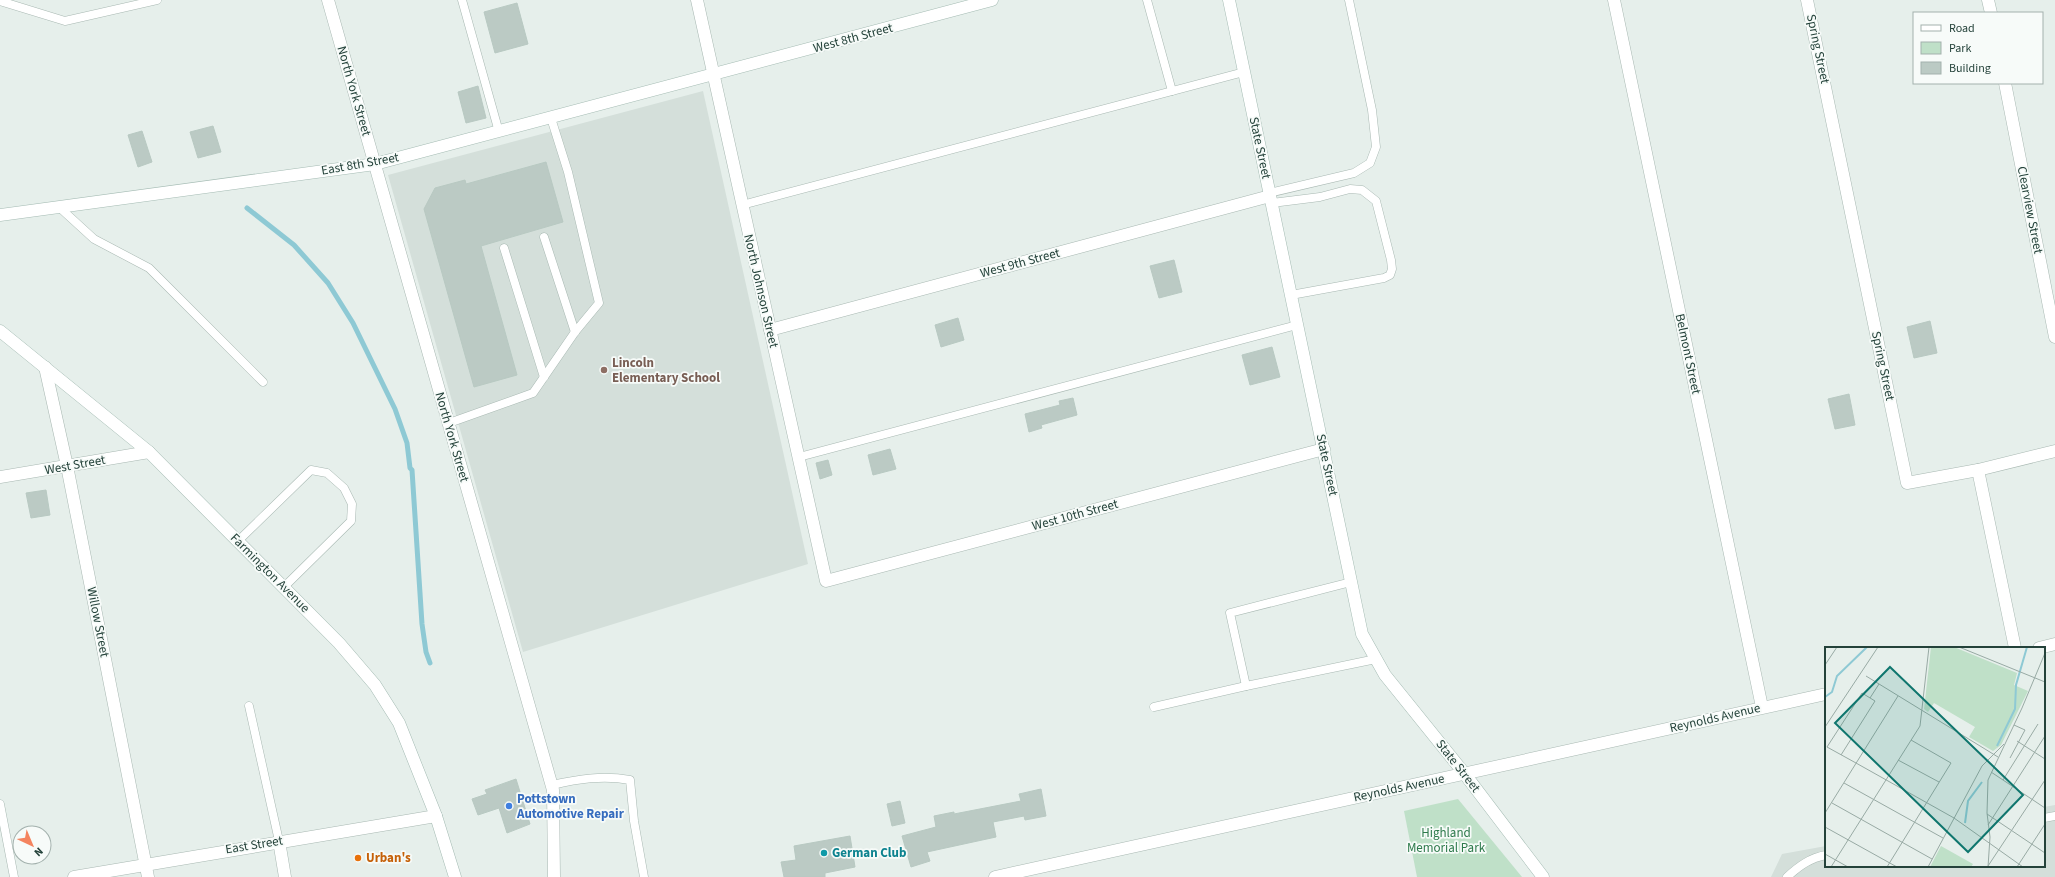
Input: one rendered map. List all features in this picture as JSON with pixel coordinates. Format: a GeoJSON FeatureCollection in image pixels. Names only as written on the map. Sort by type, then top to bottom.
{"type":"FeatureCollection","features":[{"type":"Feature","properties":{"kind":"street","name":"North York Street"},"geometry":{"type":"LineString","coordinates":[[328,0],[552,785],[554,877]]}},
{"type":"Feature","properties":{"kind":"street","name":"North Johnson Street"},"geometry":{"type":"LineString","coordinates":[[697,0],[826,581]]}},
{"type":"Feature","properties":{"kind":"street","name":"West 8th Street"},"geometry":{"type":"LineString","coordinates":[[713,75],[992,0]]}},
{"type":"Feature","properties":{"kind":"street","name":"State Street"},"geometry":{"type":"LineString","coordinates":[[1229,0],[1362,634],[1385,675],[1464,774],[1543,877]]}},
{"type":"Feature","properties":{"kind":"street","name":"Belmont Street"},"geometry":{"type":"LineString","coordinates":[[1614,0],[1762,707]]}},
{"type":"Feature","properties":{"kind":"street","name":"Spring Street"},"geometry":{"type":"LineString","coordinates":[[1808,0],[1907,483],[1978,470]]}},
{"type":"Feature","properties":{"kind":"street"},"geometry":{"type":"LineString","coordinates":[[1988,0],[1991,12]]}},
{"type":"Feature","properties":{"kind":"street","name":"East 8th Street"},"geometry":{"type":"LineString","coordinates":[[0,215],[375,164],[713,75]]}},
{"type":"Feature","properties":{"kind":"street","name":"Clearview Street"},"geometry":{"type":"LineString","coordinates":[[2005,84],[2055,337]]}},
{"type":"Feature","properties":{"kind":"street","name":"West 9th Street"},"geometry":{"type":"LineString","coordinates":[[770,330],[1270,197]]}},
{"type":"Feature","properties":{"kind":"street","name":"Farmington Avenue"},"geometry":{"type":"LineString","coordinates":[[0,332],[46,367],[149,452],[339,643],[375,685],[399,723],[436,816],[455,877]]}},
{"type":"Feature","properties":{"kind":"street","name":"Willow Street"},"geometry":{"type":"LineString","coordinates":[[46,367],[148,877]]}},
{"type":"Feature","properties":{"kind":"street","name":"West 10th Street"},"geometry":{"type":"LineString","coordinates":[[826,581],[1324,449]]}},
{"type":"Feature","properties":{"kind":"street"},"geometry":{"type":"LineString","coordinates":[[2015,647],[1978,470],[2055,451]]}},
{"type":"Feature","properties":{"kind":"street","name":"West Street"},"geometry":{"type":"LineString","coordinates":[[0,477],[149,452]]}},
{"type":"Feature","properties":{"kind":"street"},"geometry":{"type":"LineString","coordinates":[[2043,647],[2055,644]]}},
{"type":"Feature","properties":{"kind":"street","name":"Reynolds Avenue"},"geometry":{"type":"LineString","coordinates":[[995,877],[1825,694]]}},
{"type":"Feature","properties":{"kind":"street","name":"East Street"},"geometry":{"type":"LineString","coordinates":[[74,877],[146,863],[436,816]]}},
{"type":"Feature","properties":{"kind":"street"},"geometry":{"type":"LineString","coordinates":[[279,842],[285,877]]}},
{"type":"Feature","properties":{"kind":"lane"},"geometry":{"type":"LineString","coordinates":[[0,1],[65,21],[157,0]]}},
{"type":"Feature","properties":{"kind":"lane"},"geometry":{"type":"LineString","coordinates":[[462,0],[499,132]]}},
{"type":"Feature","properties":{"kind":"lane"},"geometry":{"type":"LineString","coordinates":[[1147,0],[1172,91]]}},
{"type":"Feature","properties":{"kind":"lane"},"geometry":{"type":"LineString","coordinates":[[1270,197],[1354,173],[1370,163],[1376,147],[1372,110],[1349,0]]}},
{"type":"Feature","properties":{"kind":"lane"},"geometry":{"type":"LineString","coordinates":[[742,204],[1244,72]]}},
{"type":"Feature","properties":{"kind":"lane"},"geometry":{"type":"LineString","coordinates":[[449,423],[533,393],[575,332],[599,303],[568,172],[551,118]]}},
{"type":"Feature","properties":{"kind":"lane"},"geometry":{"type":"LineString","coordinates":[[1270,197],[1320,197],[1350,189],[1362,190],[1376,201],[1391,260],[1392,269],[1390,275],[1384,278],[1291,295]]}},
{"type":"Feature","properties":{"kind":"lane"},"geometry":{"type":"LineString","coordinates":[[59,207],[94,239],[137,261],[153,272],[263,382]]}},
{"type":"Feature","properties":{"kind":"lane"},"geometry":{"type":"LineString","coordinates":[[544,237],[575,332]]}},
{"type":"Feature","properties":{"kind":"lane"},"geometry":{"type":"LineString","coordinates":[[504,248],[544,377]]}},
{"type":"Feature","properties":{"kind":"lane"},"geometry":{"type":"LineString","coordinates":[[799,457],[1298,325]]}},
{"type":"Feature","properties":{"kind":"lane"},"geometry":{"type":"LineString","coordinates":[[238,541],[311,470],[327,473],[344,488],[352,504],[351,522],[284,587]]}},
{"type":"Feature","properties":{"kind":"lane"},"geometry":{"type":"LineString","coordinates":[[1246,686],[1230,613],[1351,582]]}},
{"type":"Feature","properties":{"kind":"lane"},"geometry":{"type":"LineString","coordinates":[[1154,707],[1246,686],[1376,660]]}},
{"type":"Feature","properties":{"kind":"lane"},"geometry":{"type":"LineString","coordinates":[[249,706],[279,842]]}},
{"type":"Feature","properties":{"kind":"lane"},"geometry":{"type":"LineString","coordinates":[[552,785],[576,780],[611,777],[630,780],[634,821],[644,877]]}},
{"type":"Feature","properties":{"kind":"lane"},"geometry":{"type":"LineString","coordinates":[[0,804],[14,877]]}},
{"type":"Feature","properties":{"kind":"lane"},"geometry":{"type":"LineString","coordinates":[[2045,818],[2055,816]]}},
{"type":"Feature","properties":{"kind":"lane"},"geometry":{"type":"LineString","coordinates":[[1787,877],[1798,867],[1815,857],[1825,855]]}},
{"type":"Feature","properties":{"kind":"shaded area","name":"Lincoln Elementary School"},"geometry":{"type":"Polygon","coordinates":[[[703,91],[808,564],[523,652],[388,175],[703,91]]]}},
{"type":"Feature","properties":{"kind":"shaded area"},"geometry":{"type":"Polygon","coordinates":[[[2055,805],[2055,877],[1771,877],[1782,854],[1825,846],[1825,867],[2045,867],[2045,807],[2055,805]]]}},
{"type":"Feature","properties":{"kind":"green space","name":"Highland Memorial Park"},"geometry":{"type":"Polygon","coordinates":[[[1458,799],[1522,877],[1417,877],[1404,811],[1458,799]]]}},
{"type":"Feature","properties":{"kind":"building"},"geometry":{"type":"Polygon","coordinates":[[[517,3],[528,44],[495,53],[484,12],[517,3]]]}},
{"type":"Feature","properties":{"kind":"building"},"geometry":{"type":"Polygon","coordinates":[[[478,86],[486,118],[466,123],[458,92],[478,86]]]}},
{"type":"Feature","properties":{"kind":"building"},"geometry":{"type":"Polygon","coordinates":[[[213,126],[221,152],[198,158],[190,132],[213,126]]]}},
{"type":"Feature","properties":{"kind":"building"},"geometry":{"type":"Polygon","coordinates":[[[142,131],[152,162],[138,167],[128,135],[142,131]]]}},
{"type":"Feature","properties":{"kind":"building"},"geometry":{"type":"Polygon","coordinates":[[[546,162],[563,222],[481,246],[517,375],[474,387],[424,209],[435,188],[465,180],[466,184],[546,162]]]}},
{"type":"Feature","properties":{"kind":"building"},"geometry":{"type":"Polygon","coordinates":[[[1174,260],[1182,292],[1159,298],[1150,266],[1174,260]]]}},
{"type":"Feature","properties":{"kind":"building"},"geometry":{"type":"Polygon","coordinates":[[[958,318],[964,340],[941,347],[935,325],[958,318]]]}},
{"type":"Feature","properties":{"kind":"building"},"geometry":{"type":"Polygon","coordinates":[[[1930,321],[1937,353],[1914,358],[1907,327],[1930,321]]]}},
{"type":"Feature","properties":{"kind":"building"},"geometry":{"type":"Polygon","coordinates":[[[1272,347],[1280,377],[1250,385],[1242,355],[1272,347]]]}},
{"type":"Feature","properties":{"kind":"building"},"geometry":{"type":"Polygon","coordinates":[[[1849,394],[1855,425],[1835,429],[1828,399],[1849,394]]]}},
{"type":"Feature","properties":{"kind":"building"},"geometry":{"type":"Polygon","coordinates":[[[1073,398],[1077,415],[1041,425],[1042,428],[1029,432],[1025,414],[1060,405],[1059,401],[1073,398]]]}},
{"type":"Feature","properties":{"kind":"building"},"geometry":{"type":"Polygon","coordinates":[[[890,449],[896,469],[873,475],[868,455],[890,449]]]}},
{"type":"Feature","properties":{"kind":"building"},"geometry":{"type":"Polygon","coordinates":[[[828,460],[832,475],[820,479],[816,463],[828,460]]]}},
{"type":"Feature","properties":{"kind":"building"},"geometry":{"type":"Polygon","coordinates":[[[46,490],[50,515],[31,518],[26,493],[46,490]]]}},
{"type":"Feature","properties":{"kind":"building"},"geometry":{"type":"Polygon","coordinates":[[[516,779],[530,824],[507,833],[499,808],[478,815],[472,799],[487,794],[485,790],[516,779]]]}},
{"type":"Feature","properties":{"kind":"building"},"geometry":{"type":"Polygon","coordinates":[[[1041,789],[1046,816],[1025,820],[1024,816],[993,822],[996,837],[927,852],[930,861],[911,867],[902,836],[936,827],[934,816],[954,812],[954,814],[1021,801],[1019,794],[1041,789]]]}},
{"type":"Feature","properties":{"kind":"building"},"geometry":{"type":"Polygon","coordinates":[[[900,801],[905,823],[892,826],[887,804],[900,801]]]}},
{"type":"Feature","properties":{"kind":"building","name":"German Club"},"geometry":{"type":"Polygon","coordinates":[[[850,836],[855,867],[825,873],[825,877],[784,877],[781,862],[796,860],[794,846],[850,836]]]}},
{"type":"Feature","properties":{"kind":"waterway"},"geometry":{"type":"LineString","coordinates":[[247,208],[294,245],[328,283],[353,323],[395,409],[407,443],[410,468],[412,470],[422,624],[426,652],[430,663]]}},
{"type":"Feature","properties":{"kind":"place","name":"Lincoln Elementary School"},"geometry":{"type":"Point","coordinates":[604,370]}},
{"type":"Feature","properties":{"kind":"place","name":"Pottstown Automotive Repair"},"geometry":{"type":"Point","coordinates":[509,806]}},
{"type":"Feature","properties":{"kind":"place","name":"German Club"},"geometry":{"type":"Point","coordinates":[824,853]}},
{"type":"Feature","properties":{"kind":"place","name":"Urban's"},"geometry":{"type":"Point","coordinates":[358,858]}}]}
